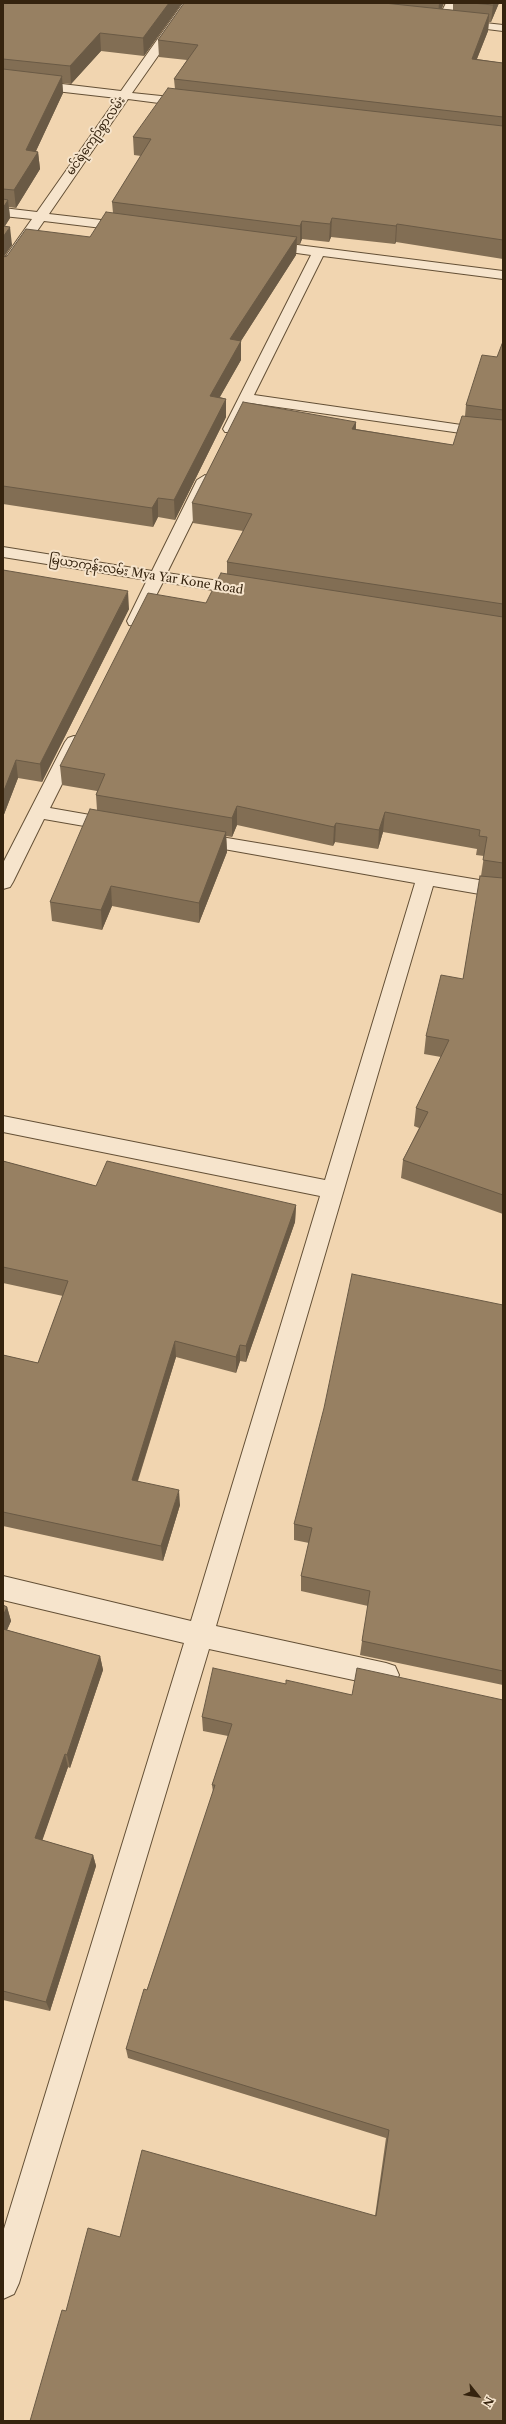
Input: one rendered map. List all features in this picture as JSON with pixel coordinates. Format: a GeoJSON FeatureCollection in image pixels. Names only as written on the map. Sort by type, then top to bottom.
{"type":"FeatureCollection","features":[{"type":"Feature","properties":{"kind":"street","name":"မင်ရဲကျော်စွာလမ်း"},"geometry":{"type":"LineString","coordinates":[[3,270],[189,3]]}},
{"type":"Feature","properties":{"kind":"street"},"geometry":{"type":"LineString","coordinates":[[452,3],[439,21],[503,28]]}},
{"type":"Feature","properties":{"kind":"street"},"geometry":{"type":"LineString","coordinates":[[3,81],[204,104]]}},
{"type":"Feature","properties":{"kind":"street"},"geometry":{"type":"LineString","coordinates":[[3,212],[141,229]]}},
{"type":"Feature","properties":{"kind":"street"},"geometry":{"type":"LineString","coordinates":[[250,243],[503,275]]}},
{"type":"Feature","properties":{"kind":"street"},"geometry":{"type":"LineString","coordinates":[[225,441],[319,251]]}},
{"type":"Feature","properties":{"kind":"street"},"geometry":{"type":"LineString","coordinates":[[246,398],[503,435]]}},
{"type":"Feature","properties":{"kind":"street"},"geometry":{"type":"LineString","coordinates":[[130,632],[211,469]]}},
{"type":"Feature","properties":{"kind":"street","name":"မြယာကုန်းလမ်း Mya Yar Kone Road"},"geometry":{"type":"LineString","coordinates":[[3,552],[260,592]]}},
{"type":"Feature","properties":{"kind":"street"},"geometry":{"type":"LineString","coordinates":[[3,882],[80,729]]}},
{"type":"Feature","properties":{"kind":"street"},"geometry":{"type":"LineString","coordinates":[[38,812],[131,828]]}},
{"type":"Feature","properties":{"kind":"street"},"geometry":{"type":"LineString","coordinates":[[178,836],[503,891]]}},
{"type":"Feature","properties":{"kind":"street"},"geometry":{"type":"LineString","coordinates":[[5,2271],[200,1635],[331,1190],[426,877]]}},
{"type":"Feature","properties":{"kind":"street"},"geometry":{"type":"LineString","coordinates":[[3,1124],[331,1190]]}},
{"type":"Feature","properties":{"kind":"street"},"geometry":{"type":"LineString","coordinates":[[3,1588],[200,1635],[410,1680]]}},
{"type":"Feature","properties":{"kind":"building"},"geometry":{"type":"Polygon","coordinates":[[[3,3],[169,3],[143,38],[100,33],[70,66],[3,59],[3,3]]]}},
{"type":"Feature","properties":{"kind":"building"},"geometry":{"type":"Polygon","coordinates":[[[184,3],[384,3],[489,14],[472,59],[503,63],[503,117],[174,79],[198,45],[158,40],[184,3]]]}},
{"type":"Feature","properties":{"kind":"building"},"geometry":{"type":"Polygon","coordinates":[[[472,3],[494,3],[493,5],[472,3]]]}},
{"type":"Feature","properties":{"kind":"building"},"geometry":{"type":"Polygon","coordinates":[[[3,69],[62,76],[26,150],[38,152],[14,190],[3,189],[3,69]]]}},
{"type":"Feature","properties":{"kind":"building"},"geometry":{"type":"Polygon","coordinates":[[[168,88],[503,126],[503,240],[397,224],[396,226],[332,218],[330,224],[302,221],[300,226],[112,202],[151,139],[133,137],[168,88]]]}},
{"type":"Feature","properties":{"kind":"building"},"geometry":{"type":"Polygon","coordinates":[[[3,199],[8,200],[3,208],[3,199]]]}},
{"type":"Feature","properties":{"kind":"building"},"geometry":{"type":"Polygon","coordinates":[[[106,212],[297,237],[230,339],[241,341],[210,396],[226,399],[174,500],[158,498],[152,508],[3,486],[3,257],[7,256],[26,229],[90,237],[106,212]]]}},
{"type":"Feature","properties":{"kind":"building"},"geometry":{"type":"Polygon","coordinates":[[[3,226],[10,227],[3,237],[3,226]]]}},
{"type":"Feature","properties":{"kind":"building"},"geometry":{"type":"Polygon","coordinates":[[[502,344],[503,410],[466,405],[482,355],[497,357],[502,344]]]}},
{"type":"Feature","properties":{"kind":"building"},"geometry":{"type":"Polygon","coordinates":[[[243,402],[356,422],[352,429],[453,445],[462,416],[503,420],[503,604],[227,562],[252,514],[192,503],[243,402]]]}},
{"type":"Feature","properties":{"kind":"building"},"geometry":{"type":"Polygon","coordinates":[[[3,570],[128,591],[40,764],[16,760],[3,793],[3,570]]]}},
{"type":"Feature","properties":{"kind":"building"},"geometry":{"type":"Polygon","coordinates":[[[221,573],[503,617],[503,863],[483,860],[487,837],[479,836],[480,830],[385,812],[379,830],[336,823],[334,827],[237,806],[232,818],[96,795],[105,774],[60,766],[148,593],[206,603],[221,573]]]}},
{"type":"Feature","properties":{"kind":"building"},"geometry":{"type":"Polygon","coordinates":[[[90,809],[226,832],[199,903],[111,886],[101,910],[50,902],[90,809]]]}},
{"type":"Feature","properties":{"kind":"building"},"geometry":{"type":"Polygon","coordinates":[[[480,876],[503,878],[503,1195],[403,1160],[428,1112],[416,1108],[449,1040],[426,1036],[441,975],[463,979],[480,876]]]}},
{"type":"Feature","properties":{"kind":"building"},"geometry":{"type":"Polygon","coordinates":[[[3,1161],[96,1186],[107,1161],[296,1205],[246,1346],[240,1345],[236,1357],[175,1341],[132,1480],[179,1490],[161,1546],[3,1512],[3,1355],[38,1363],[68,1281],[3,1267],[3,1161]]]}},
{"type":"Feature","properties":{"kind":"building"},"geometry":{"type":"Polygon","coordinates":[[[352,1274],[503,1305],[503,1671],[362,1641],[370,1591],[301,1576],[312,1528],[294,1524],[324,1408],[352,1274]]]}},
{"type":"Feature","properties":{"kind":"building"},"geometry":{"type":"Polygon","coordinates":[[[3,1605],[7,1607],[3,1616],[3,1605]]]}},
{"type":"Feature","properties":{"kind":"building"},"geometry":{"type":"Polygon","coordinates":[[[3,1629],[100,1656],[67,1755],[65,1754],[35,1838],[93,1855],[46,2002],[3,1991],[3,1629]]]}},
{"type":"Feature","properties":{"kind":"building"},"geometry":{"type":"Polygon","coordinates":[[[213,1668],[286,1684],[286,1680],[352,1695],[357,1668],[503,1700],[503,2421],[30,2421],[62,2310],[66,2311],[88,2228],[120,2237],[142,2150],[376,2216],[389,2130],[126,2049],[144,1989],[147,1990],[215,1785],[212,1785],[232,1724],[202,1717],[213,1668]]]}}]}
